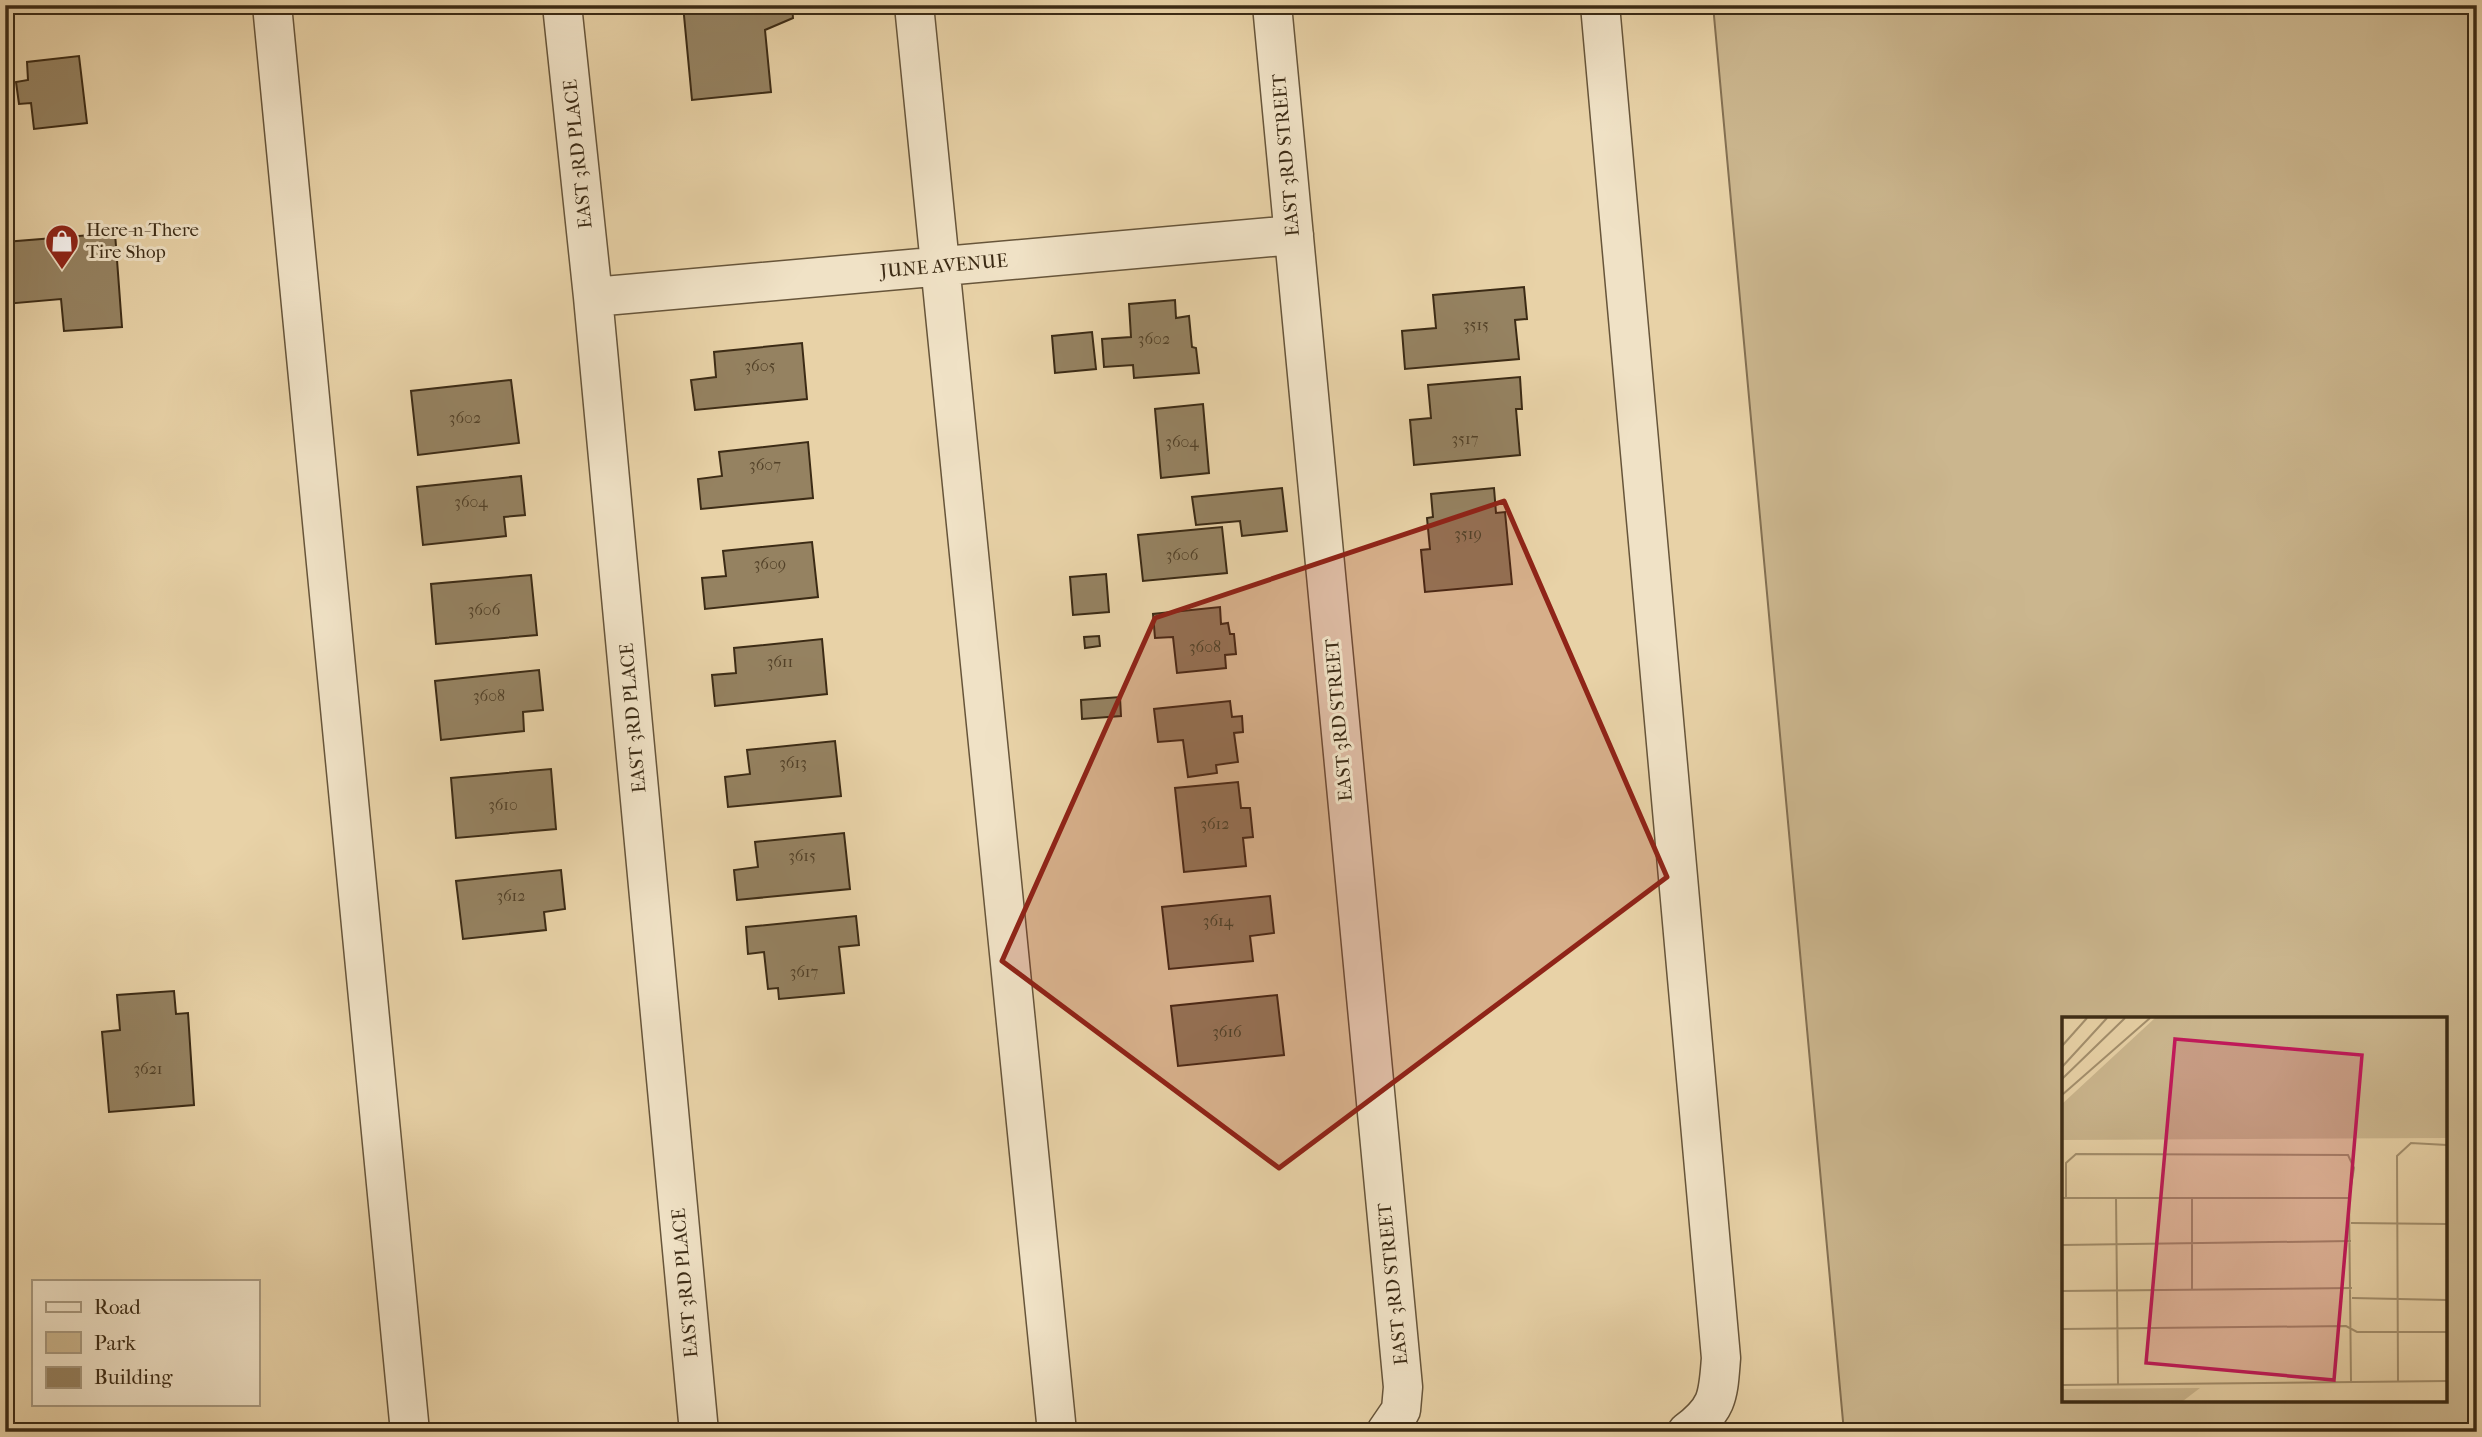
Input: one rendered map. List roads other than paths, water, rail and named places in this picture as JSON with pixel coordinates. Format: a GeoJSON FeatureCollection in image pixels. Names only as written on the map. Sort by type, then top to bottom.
{"type":"FeatureCollection","features":[{"type":"Feature","properties":{"kind":"street"},"geometry":{"type":"LineString","coordinates":[[272,5],[410,1432]]}},
{"type":"Feature","properties":{"kind":"street","name":"EAST 3RD PLACE"},"geometry":{"type":"LineString","coordinates":[[562,5],[593,297],[699,1432]]}},
{"type":"Feature","properties":{"kind":"street"},"geometry":{"type":"LineString","coordinates":[[914,5],[1057,1432]]}},
{"type":"Feature","properties":{"kind":"street","name":"EAST 3RD STREET"},"geometry":{"type":"LineString","coordinates":[[1272,5],[1403,1387],[1401,1410],[1389,1431]]}},
{"type":"Feature","properties":{"kind":"street"},"geometry":{"type":"LineString","coordinates":[[1600,5],[1721,1358],[1718,1397],[1699,1422],[1687,1432]]}},
{"type":"Feature","properties":{"kind":"street","name":"JUNE AVENUE"},"geometry":{"type":"LineString","coordinates":[[593,297],[1294,235]]}},
{"type":"Feature","properties":{"kind":"place","name":"Here-n-There Tire Shop"},"geometry":{"type":"Point","coordinates":[62,271]}}]}
